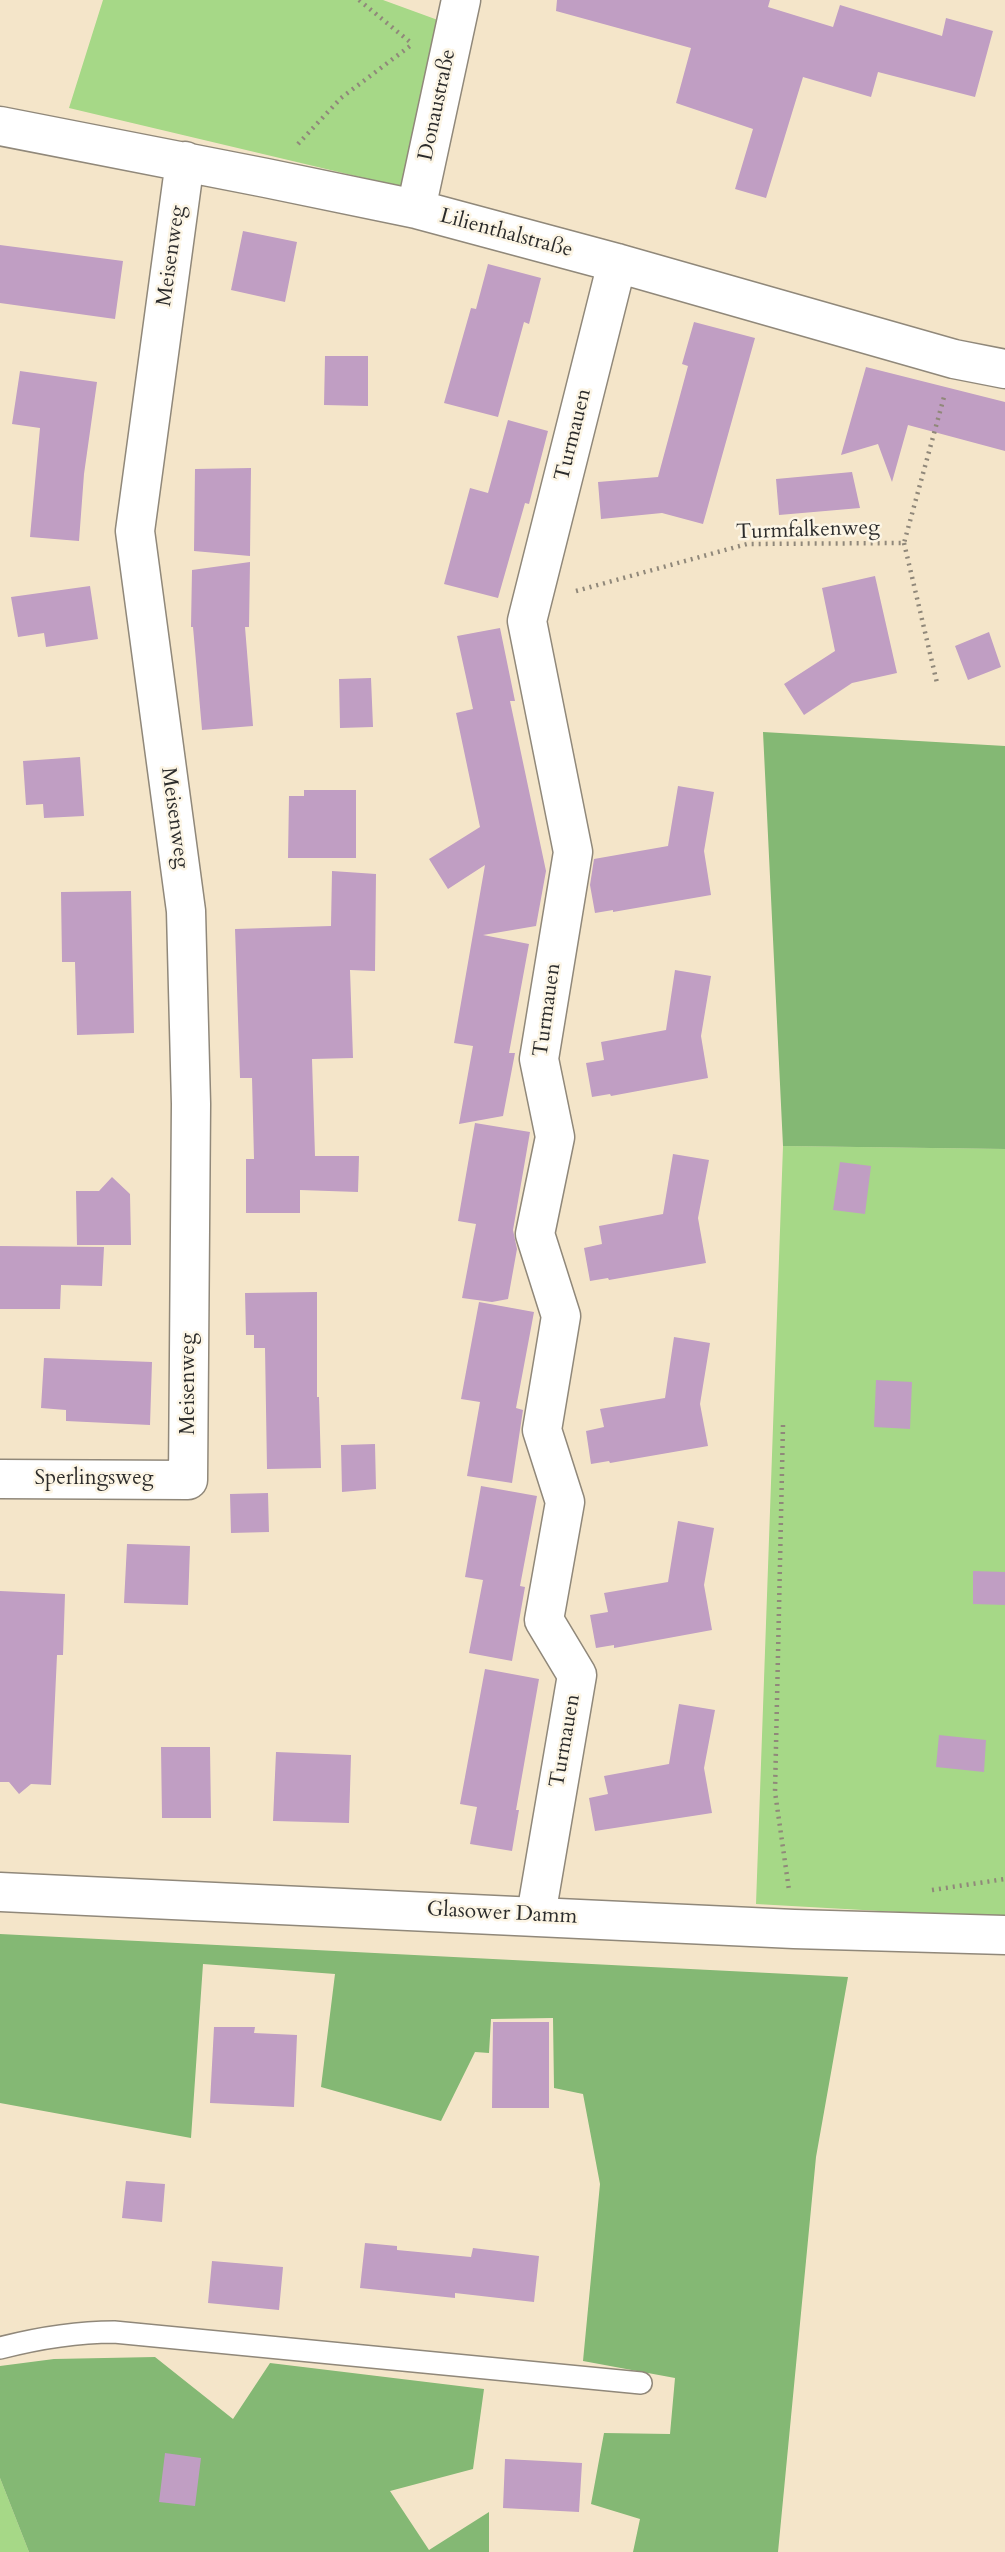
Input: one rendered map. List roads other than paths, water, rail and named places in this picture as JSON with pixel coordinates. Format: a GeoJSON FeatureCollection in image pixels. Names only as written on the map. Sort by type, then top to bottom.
{"type":"FeatureCollection","features":[{"type":"Feature","properties":{"kind":"street","name":"Donaustraße"},"geometry":{"type":"LineString","coordinates":[[416,209],[461,0]]}},
{"type":"Feature","properties":{"kind":"street","name":"Lilienthalstraße"},"geometry":{"type":"LineString","coordinates":[[0,126],[416,209],[954,359],[1005,369]]}},
{"type":"Feature","properties":{"kind":"street","name":"Meisenweg"},"geometry":{"type":"LineString","coordinates":[[185,161],[135,531],[186,911],[191,1104],[188,1480]]}},
{"type":"Feature","properties":{"kind":"street","name":"Turmauen"},"geometry":{"type":"LineString","coordinates":[[536,1915],[577,1675],[544,1620],[565,1503],[542,1430],[561,1317],[535,1234],[555,1137],[539,1059],[573,852],[527,621],[617,263]]}},
{"type":"Feature","properties":{"kind":"street","name":"Sperlingsweg"},"geometry":{"type":"LineString","coordinates":[[0,1479],[188,1480]]}},
{"type":"Feature","properties":{"kind":"street","name":"Glasower Damm"},"geometry":{"type":"LineString","coordinates":[[0,1892],[794,1929],[1005,1935]]}},
{"type":"Feature","properties":{"kind":"lane"},"geometry":{"type":"LineString","coordinates":[[0,2348],[68,2333],[114,2332],[641,2383]]}}]}
